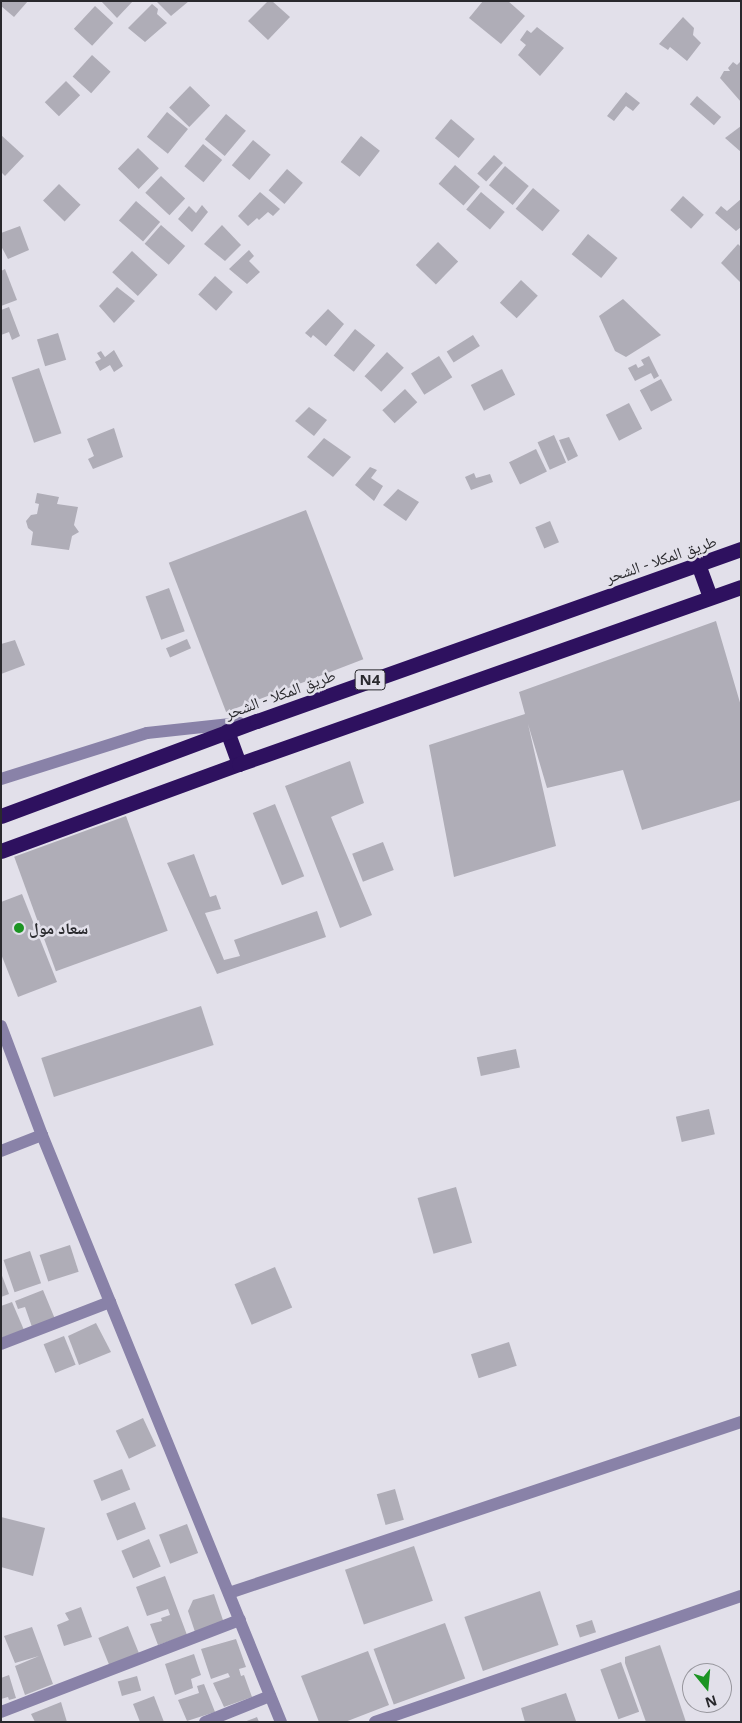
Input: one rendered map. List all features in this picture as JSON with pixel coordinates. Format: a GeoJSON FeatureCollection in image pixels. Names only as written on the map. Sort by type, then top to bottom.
{"type":"FeatureCollection","features":[{"type":"Feature","properties":{"kind":"highway","name":"طريق المكلا - الشحر"},"geometry":{"type":"LineString","coordinates":[[1,816],[227,731],[741,549]]}},
{"type":"Feature","properties":{"kind":"highway"},"geometry":{"type":"LineString","coordinates":[[698,564],[710,597]]}},
{"type":"Feature","properties":{"kind":"highway","name":"N4"},"geometry":{"type":"LineString","coordinates":[[1,851],[239,764],[741,586]]}},
{"type":"Feature","properties":{"kind":"highway"},"geometry":{"type":"LineString","coordinates":[[227,731],[239,764]]}},
{"type":"Feature","properties":{"kind":"street"},"geometry":{"type":"LineString","coordinates":[[1,779],[147,733],[257,721]]}},
{"type":"Feature","properties":{"kind":"street"},"geometry":{"type":"LineString","coordinates":[[1,1026],[42,1136],[281,1722]]}},
{"type":"Feature","properties":{"kind":"street"},"geometry":{"type":"LineString","coordinates":[[1,1151],[42,1136]]}},
{"type":"Feature","properties":{"kind":"street"},"geometry":{"type":"LineString","coordinates":[[1,1344],[110,1302]]}},
{"type":"Feature","properties":{"kind":"street"},"geometry":{"type":"LineString","coordinates":[[229,1593],[741,1422]]}},
{"type":"Feature","properties":{"kind":"street"},"geometry":{"type":"LineString","coordinates":[[375,1722],[741,1596]]}},
{"type":"Feature","properties":{"kind":"street"},"geometry":{"type":"LineString","coordinates":[[1,1712],[240,1620]]}},
{"type":"Feature","properties":{"kind":"street"},"geometry":{"type":"LineString","coordinates":[[205,1722],[270,1696]]}},
{"type":"Feature","properties":{"kind":"building"},"geometry":{"type":"Polygon","coordinates":[[[1,1],[28,1],[14,17],[1,6],[1,1]]]}},
{"type":"Feature","properties":{"kind":"building"},"geometry":{"type":"Polygon","coordinates":[[[101,1],[133,1],[117,18],[101,1]]]}},
{"type":"Feature","properties":{"kind":"building"},"geometry":{"type":"Polygon","coordinates":[[[156,1],[189,1],[171,16],[156,1]]]}},
{"type":"Feature","properties":{"kind":"building"},"geometry":{"type":"Polygon","coordinates":[[[268,1],[272,1],[290,17],[268,40],[248,21],[268,1]]]}},
{"type":"Feature","properties":{"kind":"building"},"geometry":{"type":"Polygon","coordinates":[[[483,1],[508,1],[525,16],[501,44],[469,18],[483,1]]]}},
{"type":"Feature","properties":{"kind":"building"},"geometry":{"type":"Polygon","coordinates":[[[152,4],[158,9],[157,14],[167,23],[145,42],[128,28],[152,4]]]}},
{"type":"Feature","properties":{"kind":"building"},"geometry":{"type":"Polygon","coordinates":[[[95,6],[113,23],[92,46],[74,29],[95,6]]]}},
{"type":"Feature","properties":{"kind":"building"},"geometry":{"type":"Polygon","coordinates":[[[683,17],[694,28],[693,35],[701,43],[687,61],[670,47],[668,50],[659,44],[683,17]]]}},
{"type":"Feature","properties":{"kind":"building"},"geometry":{"type":"Polygon","coordinates":[[[537,27],[564,48],[540,76],[518,55],[526,45],[520,40],[527,30],[531,33],[537,27]]]}},
{"type":"Feature","properties":{"kind":"building"},"geometry":{"type":"Polygon","coordinates":[[[92,55],[111,72],[91,93],[73,77],[92,55]]]}},
{"type":"Feature","properties":{"kind":"building"},"geometry":{"type":"Polygon","coordinates":[[[741,61],[741,102],[720,78],[724,71],[730,71],[728,68],[733,62],[737,65],[741,61]]]}},
{"type":"Feature","properties":{"kind":"building"},"geometry":{"type":"Polygon","coordinates":[[[66,81],[80,95],[59,116],[45,102],[66,81]]]}},
{"type":"Feature","properties":{"kind":"building"},"geometry":{"type":"Polygon","coordinates":[[[190,86],[210,105],[189,127],[169,108],[190,86]]]}},
{"type":"Feature","properties":{"kind":"building"},"geometry":{"type":"Polygon","coordinates":[[[626,92],[640,103],[633,111],[626,106],[614,121],[607,116],[626,92]]]}},
{"type":"Feature","properties":{"kind":"building"},"geometry":{"type":"Polygon","coordinates":[[[697,96],[721,117],[714,125],[690,104],[697,96]]]}},
{"type":"Feature","properties":{"kind":"building"},"geometry":{"type":"Polygon","coordinates":[[[167,112],[188,129],[168,154],[147,137],[167,112]]]}},
{"type":"Feature","properties":{"kind":"building"},"geometry":{"type":"Polygon","coordinates":[[[226,114],[246,131],[225,156],[205,139],[226,114]]]}},
{"type":"Feature","properties":{"kind":"building"},"geometry":{"type":"Polygon","coordinates":[[[451,119],[475,139],[459,158],[435,138],[451,119]]]}},
{"type":"Feature","properties":{"kind":"building"},"geometry":{"type":"Polygon","coordinates":[[[741,126],[741,152],[725,138],[741,126]]]}},
{"type":"Feature","properties":{"kind":"building"},"geometry":{"type":"Polygon","coordinates":[[[1,135],[24,156],[5,176],[1,172],[1,135]]]}},
{"type":"Feature","properties":{"kind":"building"},"geometry":{"type":"Polygon","coordinates":[[[361,136],[380,151],[360,177],[341,162],[361,136]]]}},
{"type":"Feature","properties":{"kind":"building"},"geometry":{"type":"Polygon","coordinates":[[[253,140],[271,155],[249,180],[232,165],[253,140]]]}},
{"type":"Feature","properties":{"kind":"building"},"geometry":{"type":"Polygon","coordinates":[[[203,144],[222,160],[204,182],[184,166],[203,144]]]}},
{"type":"Feature","properties":{"kind":"building"},"geometry":{"type":"Polygon","coordinates":[[[138,148],[159,168],[139,189],[118,169],[138,148]]]}},
{"type":"Feature","properties":{"kind":"building"},"geometry":{"type":"Polygon","coordinates":[[[494,155],[503,163],[486,182],[477,174],[494,155]]]}},
{"type":"Feature","properties":{"kind":"building"},"geometry":{"type":"Polygon","coordinates":[[[455,165],[480,187],[464,206],[439,184],[455,165]]]}},
{"type":"Feature","properties":{"kind":"building"},"geometry":{"type":"Polygon","coordinates":[[[505,166],[529,186],[513,205],[489,185],[505,166]]]}},
{"type":"Feature","properties":{"kind":"building"},"geometry":{"type":"Polygon","coordinates":[[[287,169],[303,183],[284,204],[269,190],[287,169]]]}},
{"type":"Feature","properties":{"kind":"building"},"geometry":{"type":"Polygon","coordinates":[[[161,176],[185,199],[169,215],[145,193],[161,176]]]}},
{"type":"Feature","properties":{"kind":"building"},"geometry":{"type":"Polygon","coordinates":[[[59,184],[81,205],[65,221],[43,201],[59,184]]]}},
{"type":"Feature","properties":{"kind":"building"},"geometry":{"type":"Polygon","coordinates":[[[533,188],[560,210],[542,231],[516,209],[533,188]]]}},
{"type":"Feature","properties":{"kind":"building"},"geometry":{"type":"Polygon","coordinates":[[[260,192],[280,209],[273,216],[268,212],[248,226],[238,216],[260,192]]]}},
{"type":"Feature","properties":{"kind":"building"},"geometry":{"type":"Polygon","coordinates":[[[481,192],[505,212],[490,230],[466,210],[481,192]]]}},
{"type":"Feature","properties":{"kind":"building"},"geometry":{"type":"Polygon","coordinates":[[[683,196],[704,215],[691,229],[670,210],[683,196]]]}},
{"type":"Feature","properties":{"kind":"building"},"geometry":{"type":"Polygon","coordinates":[[[741,199],[741,227],[736,231],[715,213],[721,206],[727,211],[741,199]]]}},
{"type":"Feature","properties":{"kind":"building"},"geometry":{"type":"Polygon","coordinates":[[[136,201],[160,222],[143,242],[119,221],[136,201]]]}},
{"type":"Feature","properties":{"kind":"building"},"geometry":{"type":"Polygon","coordinates":[[[202,205],[208,212],[192,232],[178,219],[189,206],[196,213],[202,205]]]}},
{"type":"Feature","properties":{"kind":"building"},"geometry":{"type":"Polygon","coordinates":[[[161,225],[185,246],[169,265],[145,244],[161,225]]]}},
{"type":"Feature","properties":{"kind":"building"},"geometry":{"type":"Polygon","coordinates":[[[222,225],[241,245],[225,261],[204,244],[222,225]]]}},
{"type":"Feature","properties":{"kind":"building"},"geometry":{"type":"Polygon","coordinates":[[[20,226],[29,250],[8,259],[1,246],[1,233],[20,226]]]}},
{"type":"Feature","properties":{"kind":"building"},"geometry":{"type":"Polygon","coordinates":[[[588,234],[618,258],[601,278],[572,254],[588,234]]]}},
{"type":"Feature","properties":{"kind":"building"},"geometry":{"type":"Polygon","coordinates":[[[438,242],[458,261],[436,284],[416,265],[438,242]]]}},
{"type":"Feature","properties":{"kind":"building"},"geometry":{"type":"Polygon","coordinates":[[[738,244],[741,247],[741,283],[721,263],[738,244]]]}},
{"type":"Feature","properties":{"kind":"building"},"geometry":{"type":"Polygon","coordinates":[[[249,250],[254,256],[249,261],[260,272],[247,284],[229,269],[249,250]]]}},
{"type":"Feature","properties":{"kind":"building"},"geometry":{"type":"Polygon","coordinates":[[[132,251],[158,275],[138,296],[112,272],[132,251]]]}},
{"type":"Feature","properties":{"kind":"building"},"geometry":{"type":"Polygon","coordinates":[[[5,269],[17,300],[1,306],[1,271],[5,269]]]}},
{"type":"Feature","properties":{"kind":"building"},"geometry":{"type":"Polygon","coordinates":[[[215,276],[233,292],[216,311],[198,295],[215,276]]]}},
{"type":"Feature","properties":{"kind":"building"},"geometry":{"type":"Polygon","coordinates":[[[521,280],[538,296],[517,318],[500,303],[521,280]]]}},
{"type":"Feature","properties":{"kind":"building"},"geometry":{"type":"Polygon","coordinates":[[[117,287],[135,301],[114,323],[99,306],[117,287]]]}},
{"type":"Feature","properties":{"kind":"building"},"geometry":{"type":"Polygon","coordinates":[[[623,299],[661,335],[626,357],[615,351],[599,316],[623,299]]]}},
{"type":"Feature","properties":{"kind":"building"},"geometry":{"type":"Polygon","coordinates":[[[9,307],[20,336],[12,340],[9,332],[1,335],[1,310],[9,307]]]}},
{"type":"Feature","properties":{"kind":"building"},"geometry":{"type":"Polygon","coordinates":[[[328,309],[344,324],[326,346],[313,335],[311,338],[305,333],[328,309]]]}},
{"type":"Feature","properties":{"kind":"building"},"geometry":{"type":"Polygon","coordinates":[[[355,329],[375,345],[354,372],[334,355],[355,329]]]}},
{"type":"Feature","properties":{"kind":"building"},"geometry":{"type":"Polygon","coordinates":[[[58,333],[66,360],[45,366],[37,339],[58,333]]]}},
{"type":"Feature","properties":{"kind":"building"},"geometry":{"type":"Polygon","coordinates":[[[473,335],[480,346],[454,362],[447,351],[473,335]]]}},
{"type":"Feature","properties":{"kind":"building"},"geometry":{"type":"Polygon","coordinates":[[[114,350],[123,366],[114,372],[110,365],[100,371],[95,362],[101,359],[97,353],[101,351],[105,357],[114,350]]]}},
{"type":"Feature","properties":{"kind":"building"},"geometry":{"type":"Polygon","coordinates":[[[387,352],[404,368],[381,392],[364,376],[387,352]]]}},
{"type":"Feature","properties":{"kind":"building"},"geometry":{"type":"Polygon","coordinates":[[[439,356],[452,377],[424,395],[411,373],[439,356]]]}},
{"type":"Feature","properties":{"kind":"building"},"geometry":{"type":"Polygon","coordinates":[[[649,356],[659,376],[654,379],[651,373],[635,381],[628,368],[636,364],[638,368],[644,365],[641,360],[649,356]]]}},
{"type":"Feature","properties":{"kind":"building"},"geometry":{"type":"Polygon","coordinates":[[[39,368],[61,433],[34,443],[12,377],[39,368]]]}},
{"type":"Feature","properties":{"kind":"building"},"geometry":{"type":"Polygon","coordinates":[[[502,369],[515,395],[484,411],[471,385],[502,369]]]}},
{"type":"Feature","properties":{"kind":"building"},"geometry":{"type":"Polygon","coordinates":[[[661,379],[672,400],[651,411],[640,390],[661,379]]]}},
{"type":"Feature","properties":{"kind":"building"},"geometry":{"type":"Polygon","coordinates":[[[405,389],[417,402],[395,423],[382,410],[405,389]]]}},
{"type":"Feature","properties":{"kind":"building"},"geometry":{"type":"Polygon","coordinates":[[[629,403],[642,429],[619,441],[606,415],[629,403]]]}},
{"type":"Feature","properties":{"kind":"building"},"geometry":{"type":"Polygon","coordinates":[[[309,407],[327,420],[314,436],[295,421],[309,407]]]}},
{"type":"Feature","properties":{"kind":"building"},"geometry":{"type":"Polygon","coordinates":[[[114,428],[123,457],[93,469],[88,459],[94,456],[87,439],[114,428]]]}},
{"type":"Feature","properties":{"kind":"building"},"geometry":{"type":"Polygon","coordinates":[[[554,435],[566,462],[550,470],[538,442],[554,435]]]}},
{"type":"Feature","properties":{"kind":"building"},"geometry":{"type":"Polygon","coordinates":[[[569,437],[578,456],[568,461],[559,440],[569,437]]]}},
{"type":"Feature","properties":{"kind":"building"},"geometry":{"type":"Polygon","coordinates":[[[324,438],[351,457],[333,477],[307,457],[324,438]]]}},
{"type":"Feature","properties":{"kind":"building"},"geometry":{"type":"Polygon","coordinates":[[[536,449],[547,471],[520,485],[509,462],[536,449]]]}},
{"type":"Feature","properties":{"kind":"building"},"geometry":{"type":"Polygon","coordinates":[[[370,467],[377,470],[371,478],[383,486],[374,501],[355,485],[370,467]]]}},
{"type":"Feature","properties":{"kind":"building"},"geometry":{"type":"Polygon","coordinates":[[[474,473],[476,478],[490,474],[493,482],[471,490],[465,477],[474,473]]]}},
{"type":"Feature","properties":{"kind":"building"},"geometry":{"type":"Polygon","coordinates":[[[398,489],[419,502],[406,521],[383,505],[398,489]]]}},
{"type":"Feature","properties":{"kind":"building"},"geometry":{"type":"Polygon","coordinates":[[[37,493],[59,497],[57,504],[78,507],[74,525],[79,532],[72,536],[69,550],[31,545],[33,532],[28,528],[26,521],[31,515],[37,514],[39,504],[35,503],[37,493]]]}},
{"type":"Feature","properties":{"kind":"building"},"geometry":{"type":"Polygon","coordinates":[[[306,510],[363,659],[226,712],[169,563],[306,510]]]}},
{"type":"Feature","properties":{"kind":"building"},"geometry":{"type":"Polygon","coordinates":[[[550,521],[559,542],[544,548],[535,527],[550,521]]]}},
{"type":"Feature","properties":{"kind":"building"},"geometry":{"type":"Polygon","coordinates":[[[169,588],[185,631],[161,640],[146,597],[169,588]]]}},
{"type":"Feature","properties":{"kind":"building"},"geometry":{"type":"Polygon","coordinates":[[[716,621],[741,706],[741,800],[642,830],[623,770],[547,788],[528,724],[556,846],[454,877],[429,745],[525,714],[519,692],[716,621]]]}},
{"type":"Feature","properties":{"kind":"building"},"geometry":{"type":"Polygon","coordinates":[[[187,639],[191,648],[170,657],[166,648],[187,639]]]}},
{"type":"Feature","properties":{"kind":"building"},"geometry":{"type":"Polygon","coordinates":[[[15,640],[25,665],[1,674],[1,644],[15,640]]]}},
{"type":"Feature","properties":{"kind":"building"},"geometry":{"type":"Polygon","coordinates":[[[350,761],[364,803],[331,817],[372,915],[340,928],[285,786],[350,761]]]}},
{"type":"Feature","properties":{"kind":"building"},"geometry":{"type":"Polygon","coordinates":[[[275,804],[304,876],[282,885],[253,813],[275,804]]]}},
{"type":"Feature","properties":{"kind":"building"},"geometry":{"type":"Polygon","coordinates":[[[126,816],[168,931],[56,971],[14,857],[126,816]]]}},
{"type":"Feature","properties":{"kind":"building"},"geometry":{"type":"Polygon","coordinates":[[[383,842],[394,870],[363,882],[352,854],[383,842]]]}},
{"type":"Feature","properties":{"kind":"building"},"geometry":{"type":"Polygon","coordinates":[[[194,854],[210,897],[216,895],[221,909],[205,913],[224,960],[240,956],[234,940],[317,911],[326,937],[217,974],[167,863],[194,854]]]}},
{"type":"Feature","properties":{"kind":"building","name":"سعاد مول"},"geometry":{"type":"Polygon","coordinates":[[[22,894],[57,982],[18,997],[1,954],[1,902],[22,894]]]}},
{"type":"Feature","properties":{"kind":"building"},"geometry":{"type":"Polygon","coordinates":[[[201,1006],[214,1045],[54,1097],[41,1058],[201,1006]]]}},
{"type":"Feature","properties":{"kind":"building"},"geometry":{"type":"Polygon","coordinates":[[[516,1049],[520,1068],[481,1076],[477,1057],[516,1049]]]}},
{"type":"Feature","properties":{"kind":"building"},"geometry":{"type":"Polygon","coordinates":[[[709,1109],[715,1134],[682,1142],[676,1117],[709,1109]]]}},
{"type":"Feature","properties":{"kind":"building"},"geometry":{"type":"Polygon","coordinates":[[[456,1187],[472,1243],[434,1254],[418,1198],[456,1187]]]}},
{"type":"Feature","properties":{"kind":"building"},"geometry":{"type":"Polygon","coordinates":[[[70,1245],[79,1272],[48,1282],[40,1255],[70,1245]]]}},
{"type":"Feature","properties":{"kind":"building"},"geometry":{"type":"Polygon","coordinates":[[[30,1251],[41,1283],[15,1292],[4,1260],[30,1251]]]}},
{"type":"Feature","properties":{"kind":"building"},"geometry":{"type":"Polygon","coordinates":[[[275,1267],[292,1308],[252,1325],[234,1284],[275,1267]]]}},
{"type":"Feature","properties":{"kind":"building"},"geometry":{"type":"Polygon","coordinates":[[[1,1273],[9,1294],[1,1297],[1,1273]]]}},
{"type":"Feature","properties":{"kind":"building"},"geometry":{"type":"Polygon","coordinates":[[[43,1290],[55,1319],[32,1327],[25,1307],[18,1309],[15,1301],[43,1290]]]}},
{"type":"Feature","properties":{"kind":"building"},"geometry":{"type":"Polygon","coordinates":[[[12,1302],[24,1330],[1,1338],[1,1306],[12,1302]]]}},
{"type":"Feature","properties":{"kind":"building"},"geometry":{"type":"Polygon","coordinates":[[[96,1323],[111,1352],[79,1365],[68,1336],[96,1323]]]}},
{"type":"Feature","properties":{"kind":"building"},"geometry":{"type":"Polygon","coordinates":[[[64,1336],[76,1365],[55,1373],[44,1344],[64,1336]]]}},
{"type":"Feature","properties":{"kind":"building"},"geometry":{"type":"Polygon","coordinates":[[[509,1342],[517,1366],[479,1378],[471,1354],[509,1342]]]}},
{"type":"Feature","properties":{"kind":"building"},"geometry":{"type":"Polygon","coordinates":[[[143,1418],[156,1446],[129,1459],[116,1431],[143,1418]]]}},
{"type":"Feature","properties":{"kind":"building"},"geometry":{"type":"Polygon","coordinates":[[[122,1469],[130,1489],[101,1501],[93,1481],[122,1469]]]}},
{"type":"Feature","properties":{"kind":"building"},"geometry":{"type":"Polygon","coordinates":[[[395,1489],[404,1520],[386,1525],[377,1494],[395,1489]]]}},
{"type":"Feature","properties":{"kind":"building"},"geometry":{"type":"Polygon","coordinates":[[[135,1502],[146,1529],[117,1541],[106,1514],[135,1502]]]}},
{"type":"Feature","properties":{"kind":"building"},"geometry":{"type":"Polygon","coordinates":[[[1,1517],[45,1528],[33,1576],[1,1567],[1,1517]]]}},
{"type":"Feature","properties":{"kind":"building"},"geometry":{"type":"Polygon","coordinates":[[[187,1524],[198,1553],[170,1564],[159,1535],[187,1524]]]}},
{"type":"Feature","properties":{"kind":"building"},"geometry":{"type":"Polygon","coordinates":[[[149,1539],[161,1567],[133,1578],[121,1551],[149,1539]]]}},
{"type":"Feature","properties":{"kind":"building"},"geometry":{"type":"Polygon","coordinates":[[[414,1546],[433,1601],[364,1625],[345,1570],[414,1546]]]}},
{"type":"Feature","properties":{"kind":"building"},"geometry":{"type":"Polygon","coordinates":[[[165,1576],[187,1635],[158,1645],[150,1624],[162,1621],[161,1618],[170,1615],[168,1609],[147,1616],[136,1587],[165,1576]]]}},
{"type":"Feature","properties":{"kind":"building"},"geometry":{"type":"Polygon","coordinates":[[[540,1591],[559,1645],[483,1671],[464,1617],[540,1591]]]}},
{"type":"Feature","properties":{"kind":"building"},"geometry":{"type":"Polygon","coordinates":[[[214,1594],[224,1623],[195,1632],[188,1611],[193,1600],[214,1594]]]}},
{"type":"Feature","properties":{"kind":"building"},"geometry":{"type":"Polygon","coordinates":[[[81,1607],[92,1637],[64,1646],[57,1625],[69,1620],[65,1613],[81,1607]]]}},
{"type":"Feature","properties":{"kind":"building"},"geometry":{"type":"Polygon","coordinates":[[[592,1620],[596,1632],[580,1638],[576,1625],[592,1620]]]}},
{"type":"Feature","properties":{"kind":"building"},"geometry":{"type":"Polygon","coordinates":[[[445,1623],[465,1678],[394,1704],[374,1649],[445,1623]]]}},
{"type":"Feature","properties":{"kind":"building"},"geometry":{"type":"Polygon","coordinates":[[[128,1626],[139,1653],[109,1665],[98,1638],[128,1626]]]}},
{"type":"Feature","properties":{"kind":"building"},"geometry":{"type":"Polygon","coordinates":[[[32,1627],[53,1684],[25,1695],[15,1666],[39,1656],[15,1663],[4,1636],[32,1627]]]}},
{"type":"Feature","properties":{"kind":"building"},"geometry":{"type":"Polygon","coordinates":[[[236,1639],[246,1667],[239,1669],[241,1676],[244,1675],[252,1697],[224,1707],[213,1683],[230,1677],[228,1673],[211,1679],[201,1649],[236,1639]]]}},
{"type":"Feature","properties":{"kind":"building"},"geometry":{"type":"Polygon","coordinates":[[[660,1645],[686,1722],[646,1722],[625,1663],[625,1657],[660,1645]]]}},
{"type":"Feature","properties":{"kind":"building"},"geometry":{"type":"Polygon","coordinates":[[[368,1651],[389,1705],[345,1722],[319,1722],[301,1676],[368,1651]]]}},
{"type":"Feature","properties":{"kind":"building"},"geometry":{"type":"Polygon","coordinates":[[[194,1654],[201,1675],[191,1679],[193,1688],[175,1695],[165,1664],[194,1654]]]}},
{"type":"Feature","properties":{"kind":"building"},"geometry":{"type":"Polygon","coordinates":[[[621,1662],[639,1712],[618,1719],[600,1670],[621,1662]]]}},
{"type":"Feature","properties":{"kind":"building"},"geometry":{"type":"Polygon","coordinates":[[[9,1675],[16,1698],[9,1700],[8,1697],[1,1699],[1,1678],[9,1675]]]}},
{"type":"Feature","properties":{"kind":"building"},"geometry":{"type":"Polygon","coordinates":[[[137,1676],[141,1690],[122,1696],[118,1682],[137,1676]]]}},
{"type":"Feature","properties":{"kind":"building"},"geometry":{"type":"Polygon","coordinates":[[[204,1684],[215,1712],[187,1721],[178,1700],[199,1693],[197,1686],[204,1684]]]}},
{"type":"Feature","properties":{"kind":"building"},"geometry":{"type":"Polygon","coordinates":[[[566,1693],[576,1721],[525,1722],[521,1708],[566,1693]]]}},
{"type":"Feature","properties":{"kind":"building"},"geometry":{"type":"Polygon","coordinates":[[[154,1696],[164,1722],[140,1722],[133,1704],[154,1696]]]}},
{"type":"Feature","properties":{"kind":"building"},"geometry":{"type":"Polygon","coordinates":[[[61,1702],[67,1722],[35,1722],[31,1714],[61,1702]]]}},
{"type":"Feature","properties":{"kind":"building"},"geometry":{"type":"Polygon","coordinates":[[[257,1717],[259,1722],[244,1722],[257,1717]]]}},
{"type":"Feature","properties":{"kind":"place","name":"سعاد مول"},"geometry":{"type":"Point","coordinates":[19,928]}}]}
